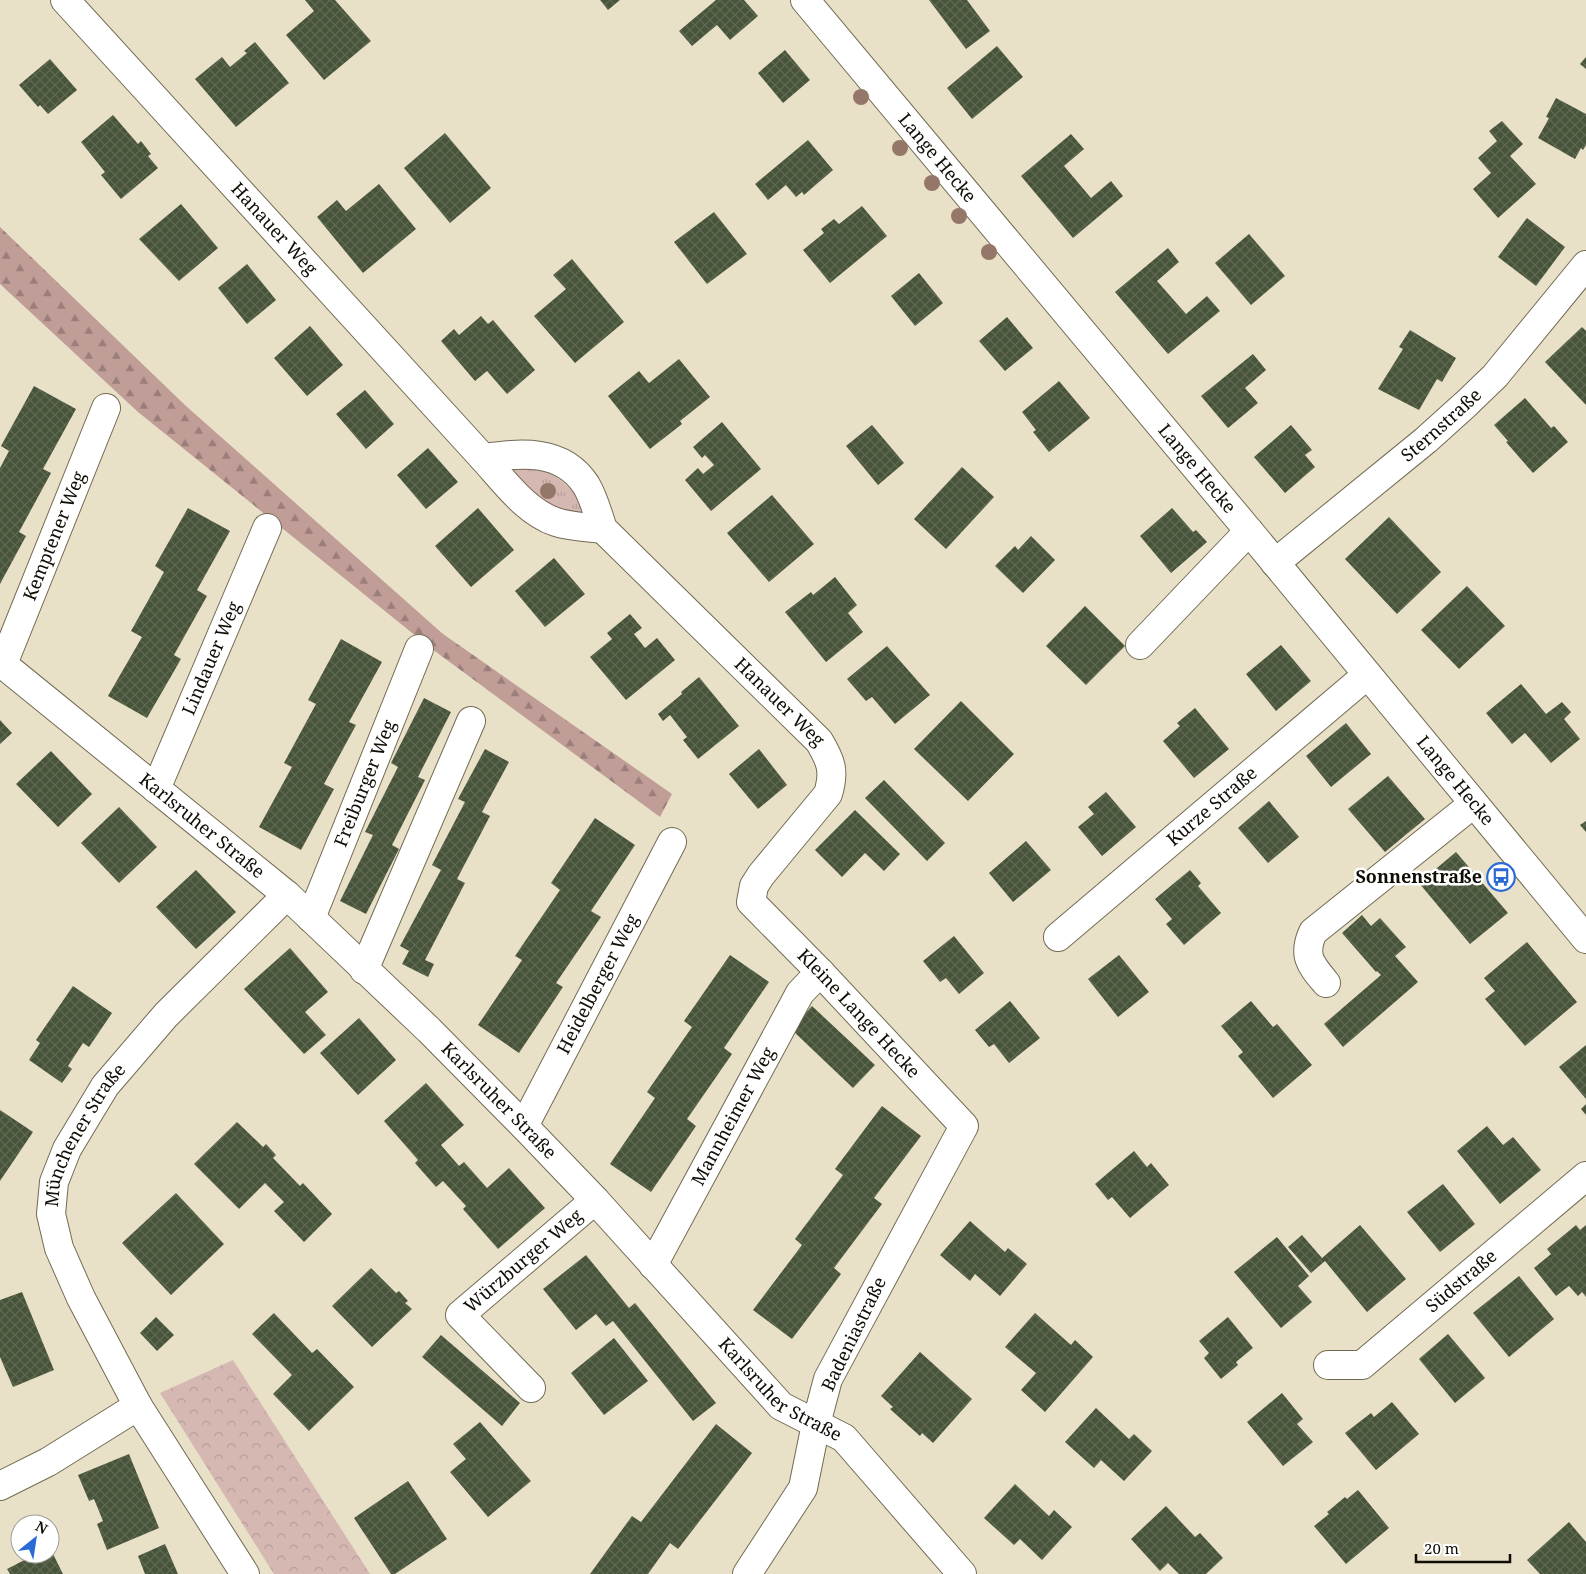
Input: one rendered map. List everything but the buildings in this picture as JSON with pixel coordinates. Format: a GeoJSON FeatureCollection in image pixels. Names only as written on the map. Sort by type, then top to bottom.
{"type":"FeatureCollection","features":[{"type":"Feature","properties":{"kind":"street","name":"Hanauer Weg"},"geometry":{"type":"LineString","coordinates":[[65,0],[522,500],[538,513],[557,522],[603,529]]}},
{"type":"Feature","properties":{"kind":"street","name":"Lange Hecke"},"geometry":{"type":"LineString","coordinates":[[805,0],[1249,531],[1586,939]]}},
{"type":"Feature","properties":{"kind":"street","name":"Sternstraße"},"geometry":{"type":"LineString","coordinates":[[1275,563],[1426,440],[1467,403],[1495,376],[1523,344],[1586,265]]}},
{"type":"Feature","properties":{"kind":"street","name":"Kemptener Weg"},"geometry":{"type":"LineString","coordinates":[[1,663],[106,408]]}},
{"type":"Feature","properties":{"kind":"street","name":"Hanauer Weg"},"geometry":{"type":"LineString","coordinates":[[483,458],[516,454],[535,455],[552,458],[570,469],[586,485],[603,529],[819,741],[827,754],[832,770],[832,782],[828,794],[761,875],[754,886],[751,902]]}},
{"type":"Feature","properties":{"kind":"street","name":"Lindauer Weg"},"geometry":{"type":"LineString","coordinates":[[156,789],[267,528]]}},
{"type":"Feature","properties":{"kind":"street"},"geometry":{"type":"LineString","coordinates":[[1140,645],[1249,531]]}},
{"type":"Feature","properties":{"kind":"street","name":"Freiburger Weg"},"geometry":{"type":"LineString","coordinates":[[312,918],[419,649]]}},
{"type":"Feature","properties":{"kind":"street","name":"Karlsruher Straße"},"geometry":{"type":"LineString","coordinates":[[1,663],[287,895],[312,918],[364,970],[429,1030],[524,1126],[654,1265],[781,1406],[844,1438],[962,1574]]}},
{"type":"Feature","properties":{"kind":"street","name":"Kurze Straße"},"geometry":{"type":"LineString","coordinates":[[1058,937],[1367,675]]}},
{"type":"Feature","properties":{"kind":"street"},"geometry":{"type":"LineString","coordinates":[[364,970],[471,721]]}},
{"type":"Feature","properties":{"kind":"street"},"geometry":{"type":"LineString","coordinates":[[1326,983],[1310,962],[1307,952],[1308,942],[1313,932],[1473,804]]}},
{"type":"Feature","properties":{"kind":"street","name":"Heidelberger Weg"},"geometry":{"type":"LineString","coordinates":[[524,1126],[672,842]]}},
{"type":"Feature","properties":{"kind":"street","name":"Münchener Straße"},"geometry":{"type":"LineString","coordinates":[[245,1574],[138,1406],[81,1298],[59,1248],[51,1214],[54,1182],[67,1149],[105,1086],[166,1015],[287,895]]}},
{"type":"Feature","properties":{"kind":"street","name":"Kleine Lange Hecke"},"geometry":{"type":"LineString","coordinates":[[751,902],[820,972],[964,1126]]}},
{"type":"Feature","properties":{"kind":"street","name":"Mannheimer Weg"},"geometry":{"type":"LineString","coordinates":[[654,1265],[800,993],[820,972]]}},
{"type":"Feature","properties":{"kind":"street","name":"Badeniastraße"},"geometry":{"type":"LineString","coordinates":[[747,1574],[803,1488],[816,1424],[828,1379],[964,1126]]}},
{"type":"Feature","properties":{"kind":"street","name":"Südstraße"},"geometry":{"type":"LineString","coordinates":[[1328,1365],[1362,1364],[1586,1176]]}},
{"type":"Feature","properties":{"kind":"street","name":"Würzburger Weg"},"geometry":{"type":"LineString","coordinates":[[531,1388],[460,1315],[594,1200]]}},
{"type":"Feature","properties":{"kind":"street"},"geometry":{"type":"LineString","coordinates":[[0,1486],[48,1462],[138,1406]]}},
{"type":"Feature","properties":{"kind":"green space"},"geometry":{"type":"Polygon","coordinates":[[[0,227],[186,406],[443,634],[672,794],[660,817],[432,649],[138,412],[0,284],[0,227]]]}},
{"type":"Feature","properties":{"kind":"green space"},"geometry":{"type":"Polygon","coordinates":[[[513,467],[537,469],[555,476],[571,489],[586,506],[586,517],[549,509],[510,472],[513,467]]]}},
{"type":"Feature","properties":{"kind":"green space"},"geometry":{"type":"Polygon","coordinates":[[[233,1360],[370,1574],[274,1574],[160,1393],[233,1360]]]}},
{"type":"Feature","properties":{"kind":"place","name":"Sonnenstraße"},"geometry":{"type":"Point","coordinates":[1501,877]}}]}
